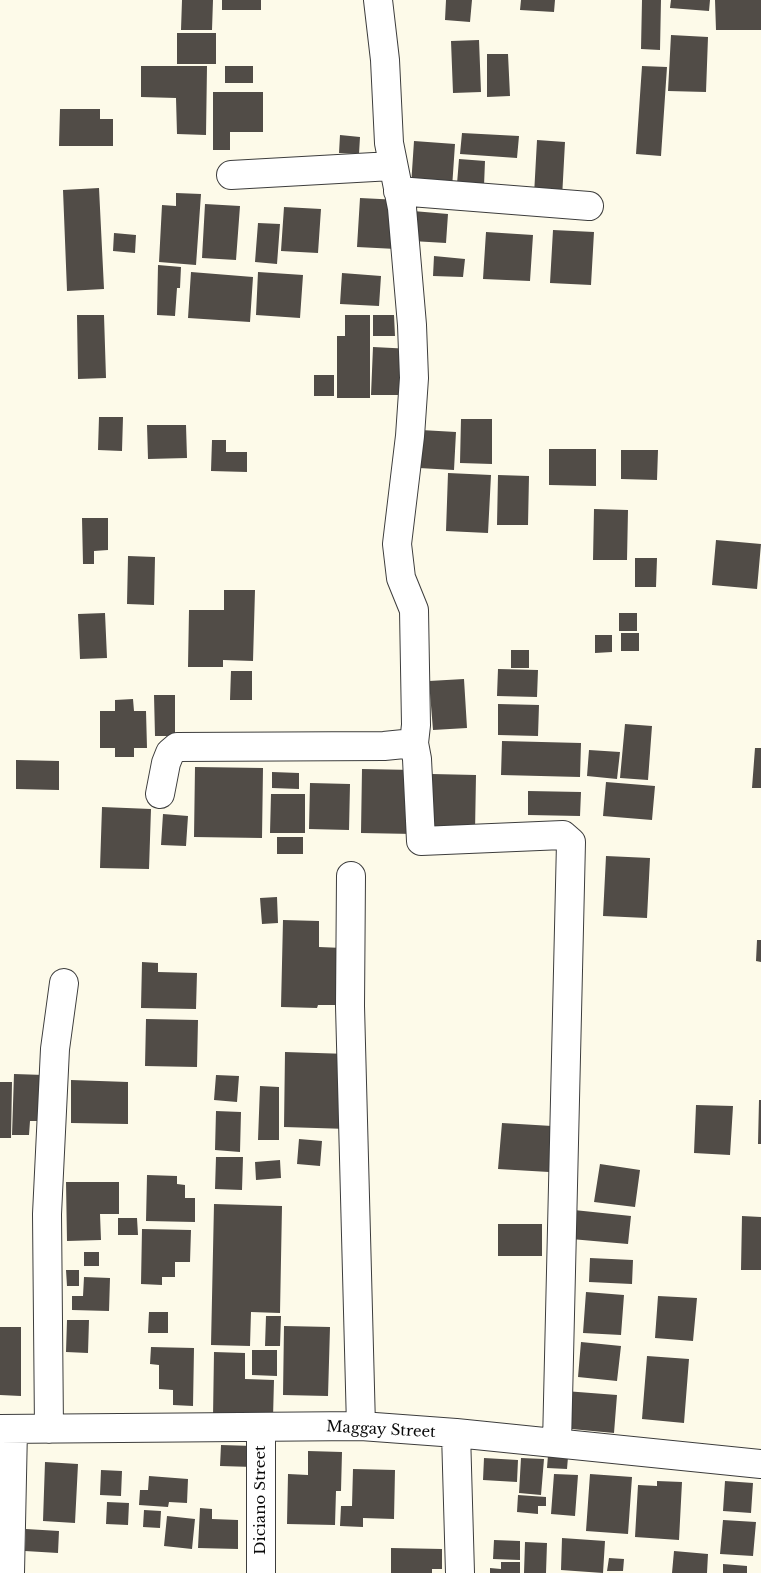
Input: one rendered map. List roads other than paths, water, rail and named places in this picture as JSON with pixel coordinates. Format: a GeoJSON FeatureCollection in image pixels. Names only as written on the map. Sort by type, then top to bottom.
{"type":"FeatureCollection","features":[{"type":"Feature","properties":{"kind":"street"},"geometry":{"type":"LineString","coordinates":[[378,0],[395,178],[402,208],[412,325],[414,378],[410,436],[397,544],[401,578],[414,610],[416,716],[414,743],[418,759],[422,842],[563,835],[571,842],[557,1443]]}},
{"type":"Feature","properties":{"kind":"street"},"geometry":{"type":"LineString","coordinates":[[231,175],[395,178],[589,206]]}},
{"type":"Feature","properties":{"kind":"street"},"geometry":{"type":"LineString","coordinates":[[160,794],[166,763],[170,753],[177,747],[384,746],[414,743]]}},
{"type":"Feature","properties":{"kind":"street"},"geometry":{"type":"LineString","coordinates":[[351,876],[350,1006],[361,1426]]}},
{"type":"Feature","properties":{"kind":"street"},"geometry":{"type":"LineString","coordinates":[[49,1429],[47,1214],[55,1049],[64,983]]}},
{"type":"Feature","properties":{"kind":"street","name":"Maggay Street"},"geometry":{"type":"LineString","coordinates":[[6,1429],[361,1426],[456,1433],[761,1464]]}},
{"type":"Feature","properties":{"kind":"street","name":"Diciano Street"},"geometry":{"type":"LineString","coordinates":[[260,1573],[261,1427]]}},
{"type":"Feature","properties":{"kind":"street"},"geometry":{"type":"LineString","coordinates":[[6,1429],[10,1573]]}},
{"type":"Feature","properties":{"kind":"street"},"geometry":{"type":"LineString","coordinates":[[456,1433],[460,1573]]}}]}
